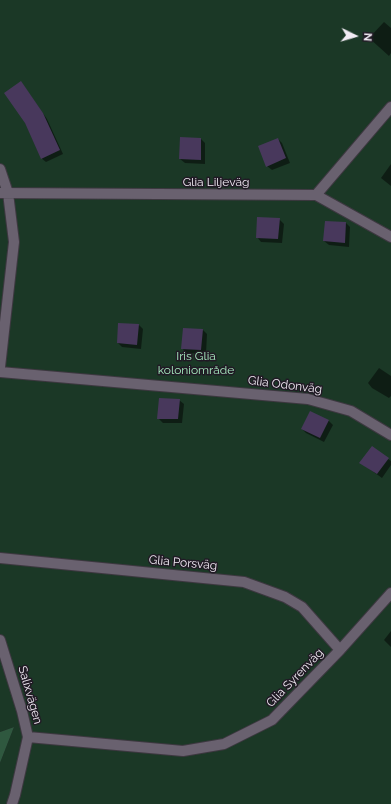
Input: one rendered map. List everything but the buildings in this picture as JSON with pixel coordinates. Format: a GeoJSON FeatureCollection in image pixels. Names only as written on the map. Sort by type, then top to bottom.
{"type":"FeatureCollection","features":[{"type":"Feature","properties":{"kind":"street"},"geometry":{"type":"LineString","coordinates":[[391,107],[316,195],[391,237]]}},
{"type":"Feature","properties":{"kind":"street"},"geometry":{"type":"LineString","coordinates":[[0,169],[14,242],[0,367]]}},
{"type":"Feature","properties":{"kind":"street","name":"Glia Liljeväg"},"geometry":{"type":"LineString","coordinates":[[4,193],[316,195]]}},
{"type":"Feature","properties":{"kind":"street","name":"Glia Odonväg"},"geometry":{"type":"LineString","coordinates":[[0,372],[308,399],[351,411],[391,435]]}},
{"type":"Feature","properties":{"kind":"street","name":"Glia Porsväg"},"geometry":{"type":"LineString","coordinates":[[0,558],[244,582],[285,597],[302,607],[340,650]]}},
{"type":"Feature","properties":{"kind":"street","name":"Glia Syrenväg"},"geometry":{"type":"LineString","coordinates":[[28,737],[183,750],[224,744],[272,720],[340,650],[391,593]]}},
{"type":"Feature","properties":{"kind":"street","name":"Salixvägen"},"geometry":{"type":"LineString","coordinates":[[0,640],[22,711],[28,737],[15,801]]}},
{"type":"Feature","properties":{"kind":"green space","name":"Iris Glia koloniområde"},"geometry":{"type":"Polygon","coordinates":[[[0,0],[391,0],[391,804],[0,804],[0,763],[14,727],[0,732],[0,0]]]}},
{"type":"Feature","properties":{"kind":"green space"},"geometry":{"type":"Polygon","coordinates":[[[14,727],[0,763],[0,732],[14,727]]]}}]}
